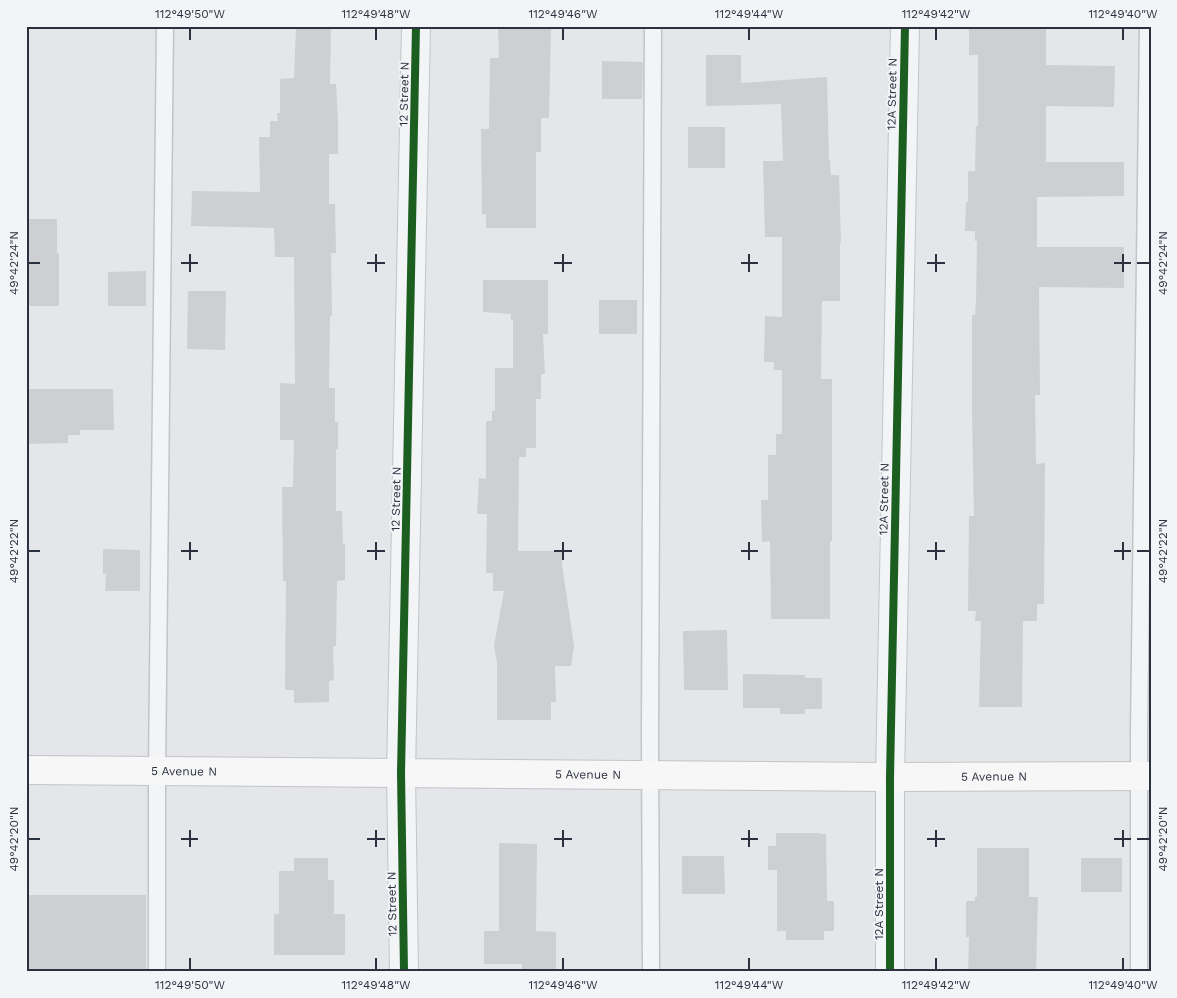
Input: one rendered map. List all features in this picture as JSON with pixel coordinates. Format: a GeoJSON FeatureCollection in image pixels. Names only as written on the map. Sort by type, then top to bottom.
{"type":"FeatureCollection","features":[{"type":"Feature","properties":{"kind":"main road","name":"5 Avenue N"},"geometry":{"type":"LineString","coordinates":[[26,770],[890,777],[1144,776]]}},
{"type":"Feature","properties":{"kind":"street","name":"12 Street N"},"geometry":{"type":"LineString","coordinates":[[404,972],[401,773],[416,26]]}},
{"type":"Feature","properties":{"kind":"street","name":"12A Street N"},"geometry":{"type":"LineString","coordinates":[[890,972],[890,777],[905,26]]}},
{"type":"Feature","properties":{"kind":"lane"},"geometry":{"type":"LineString","coordinates":[[157,972],[157,771],[165,26]]}},
{"type":"Feature","properties":{"kind":"lane"},"geometry":{"type":"LineString","coordinates":[[651,972],[653,26]]}},
{"type":"Feature","properties":{"kind":"lane"},"geometry":{"type":"LineString","coordinates":[[1139,972],[1144,776],[1148,26]]}},
{"type":"Feature","properties":{"kind":"building"},"geometry":{"type":"Polygon","coordinates":[[[296,26],[331,26],[330,84],[336,84],[338,154],[329,154],[329,204],[335,204],[336,253],[331,253],[332,316],[330,316],[329,388],[335,388],[335,422],[338,422],[336,511],[342,511],[343,544],[345,544],[345,580],[337,581],[336,646],[333,646],[334,680],[329,681],[329,702],[294,703],[294,690],[285,690],[286,581],[283,581],[282,487],[293,487],[294,440],[280,440],[280,383],[295,384],[294,257],[275,257],[274,228],[191,226],[192,191],[260,192],[259,137],[270,137],[270,121],[278,121],[277,113],[280,113],[280,79],[294,78],[296,26]]]}},
{"type":"Feature","properties":{"kind":"building"},"geometry":{"type":"Polygon","coordinates":[[[498,26],[551,26],[549,118],[541,118],[541,152],[536,152],[536,228],[486,228],[486,214],[482,214],[481,129],[489,129],[490,58],[499,58],[498,26]]]}},
{"type":"Feature","properties":{"kind":"building"},"geometry":{"type":"Polygon","coordinates":[[[969,26],[1035,26],[1035,28],[1046,28],[1046,65],[1115,66],[1114,107],[1046,106],[1046,162],[1124,162],[1124,196],[1037,197],[1037,247],[1124,247],[1124,288],[1039,287],[1040,395],[1035,395],[1036,464],[1045,463],[1044,604],[1037,604],[1037,621],[1023,621],[1022,707],[979,707],[981,621],[975,621],[976,611],[968,611],[969,516],[974,516],[972,315],[975,315],[976,302],[977,241],[975,241],[975,231],[965,231],[966,202],[968,202],[968,171],[975,171],[976,126],[978,126],[978,55],[969,55],[969,26]]]}},
{"type":"Feature","properties":{"kind":"building"},"geometry":{"type":"Polygon","coordinates":[[[706,55],[741,55],[741,83],[827,77],[829,160],[831,175],[839,175],[841,243],[840,301],[822,301],[821,379],[832,379],[830,619],[771,619],[770,541],[762,542],[761,500],[768,500],[768,455],[776,455],[776,434],[782,434],[782,370],[774,370],[774,362],[764,362],[765,316],[782,317],[782,237],[765,237],[763,161],[783,161],[781,104],[706,106],[706,55]]]}},
{"type":"Feature","properties":{"kind":"building"},"geometry":{"type":"Polygon","coordinates":[[[602,61],[643,62],[642,99],[602,99],[602,61]]]}},
{"type":"Feature","properties":{"kind":"building"},"geometry":{"type":"Polygon","coordinates":[[[688,127],[725,127],[725,168],[688,168],[688,127]]]}},
{"type":"Feature","properties":{"kind":"building"},"geometry":{"type":"Polygon","coordinates":[[[26,219],[57,219],[59,306],[26,306],[26,219]]]}},
{"type":"Feature","properties":{"kind":"building"},"geometry":{"type":"Polygon","coordinates":[[[146,271],[146,306],[108,306],[108,272],[146,271]]]}},
{"type":"Feature","properties":{"kind":"building"},"geometry":{"type":"Polygon","coordinates":[[[483,280],[548,280],[548,334],[543,334],[545,374],[541,374],[541,399],[536,399],[536,448],[526,448],[526,457],[519,457],[518,551],[562,551],[562,564],[574,646],[571,666],[555,666],[556,702],[551,702],[551,720],[497,720],[497,663],[494,645],[504,591],[493,591],[493,573],[486,573],[487,514],[477,514],[479,478],[486,479],[486,421],[492,421],[492,411],[495,411],[495,368],[513,368],[513,320],[511,320],[511,314],[483,312],[483,280]]]}},
{"type":"Feature","properties":{"kind":"building"},"geometry":{"type":"Polygon","coordinates":[[[188,291],[226,291],[225,350],[187,349],[188,291]]]}},
{"type":"Feature","properties":{"kind":"building"},"geometry":{"type":"Polygon","coordinates":[[[599,300],[637,300],[637,334],[599,334],[599,300]]]}},
{"type":"Feature","properties":{"kind":"building"},"geometry":{"type":"Polygon","coordinates":[[[26,389],[113,389],[114,430],[80,430],[80,435],[68,435],[68,443],[26,444],[26,389]]]}},
{"type":"Feature","properties":{"kind":"building"},"geometry":{"type":"Polygon","coordinates":[[[103,549],[140,550],[140,591],[105,591],[106,574],[103,574],[103,549]]]}},
{"type":"Feature","properties":{"kind":"building"},"geometry":{"type":"Polygon","coordinates":[[[727,630],[728,690],[684,690],[683,631],[727,630]]]}},
{"type":"Feature","properties":{"kind":"building"},"geometry":{"type":"Polygon","coordinates":[[[743,674],[805,675],[805,678],[822,678],[822,709],[805,709],[805,714],[780,714],[780,708],[743,708],[743,674]]]}},
{"type":"Feature","properties":{"kind":"building"},"geometry":{"type":"Polygon","coordinates":[[[776,833],[826,834],[827,901],[834,901],[834,931],[824,931],[824,940],[786,940],[786,931],[777,931],[777,870],[768,870],[768,846],[776,846],[776,833]]]}},
{"type":"Feature","properties":{"kind":"building"},"geometry":{"type":"Polygon","coordinates":[[[499,843],[537,844],[536,931],[556,932],[556,972],[522,972],[522,964],[484,964],[484,931],[499,931],[499,843]]]}},
{"type":"Feature","properties":{"kind":"building"},"geometry":{"type":"Polygon","coordinates":[[[977,848],[1029,848],[1029,897],[1038,897],[1036,972],[968,972],[969,937],[966,937],[966,901],[975,901],[975,897],[977,897],[977,848]]]}},
{"type":"Feature","properties":{"kind":"building"},"geometry":{"type":"Polygon","coordinates":[[[682,856],[724,856],[725,894],[682,894],[682,856]]]}},
{"type":"Feature","properties":{"kind":"building"},"geometry":{"type":"Polygon","coordinates":[[[294,858],[328,858],[328,880],[334,880],[334,914],[345,914],[345,955],[274,955],[274,914],[279,914],[279,871],[294,871],[294,858]]]}},
{"type":"Feature","properties":{"kind":"building"},"geometry":{"type":"Polygon","coordinates":[[[1081,858],[1122,858],[1122,892],[1081,892],[1081,858]]]}},
{"type":"Feature","properties":{"kind":"building"},"geometry":{"type":"Polygon","coordinates":[[[26,895],[146,895],[146,972],[26,972],[26,895]]]}},
{"type":"Feature","properties":{"kind":"cycle path"},"geometry":{"type":"LineString","coordinates":[[404,972],[401,773],[416,26]]}},
{"type":"Feature","properties":{"kind":"cycle path"},"geometry":{"type":"LineString","coordinates":[[890,972],[890,777],[905,26]]}}]}
